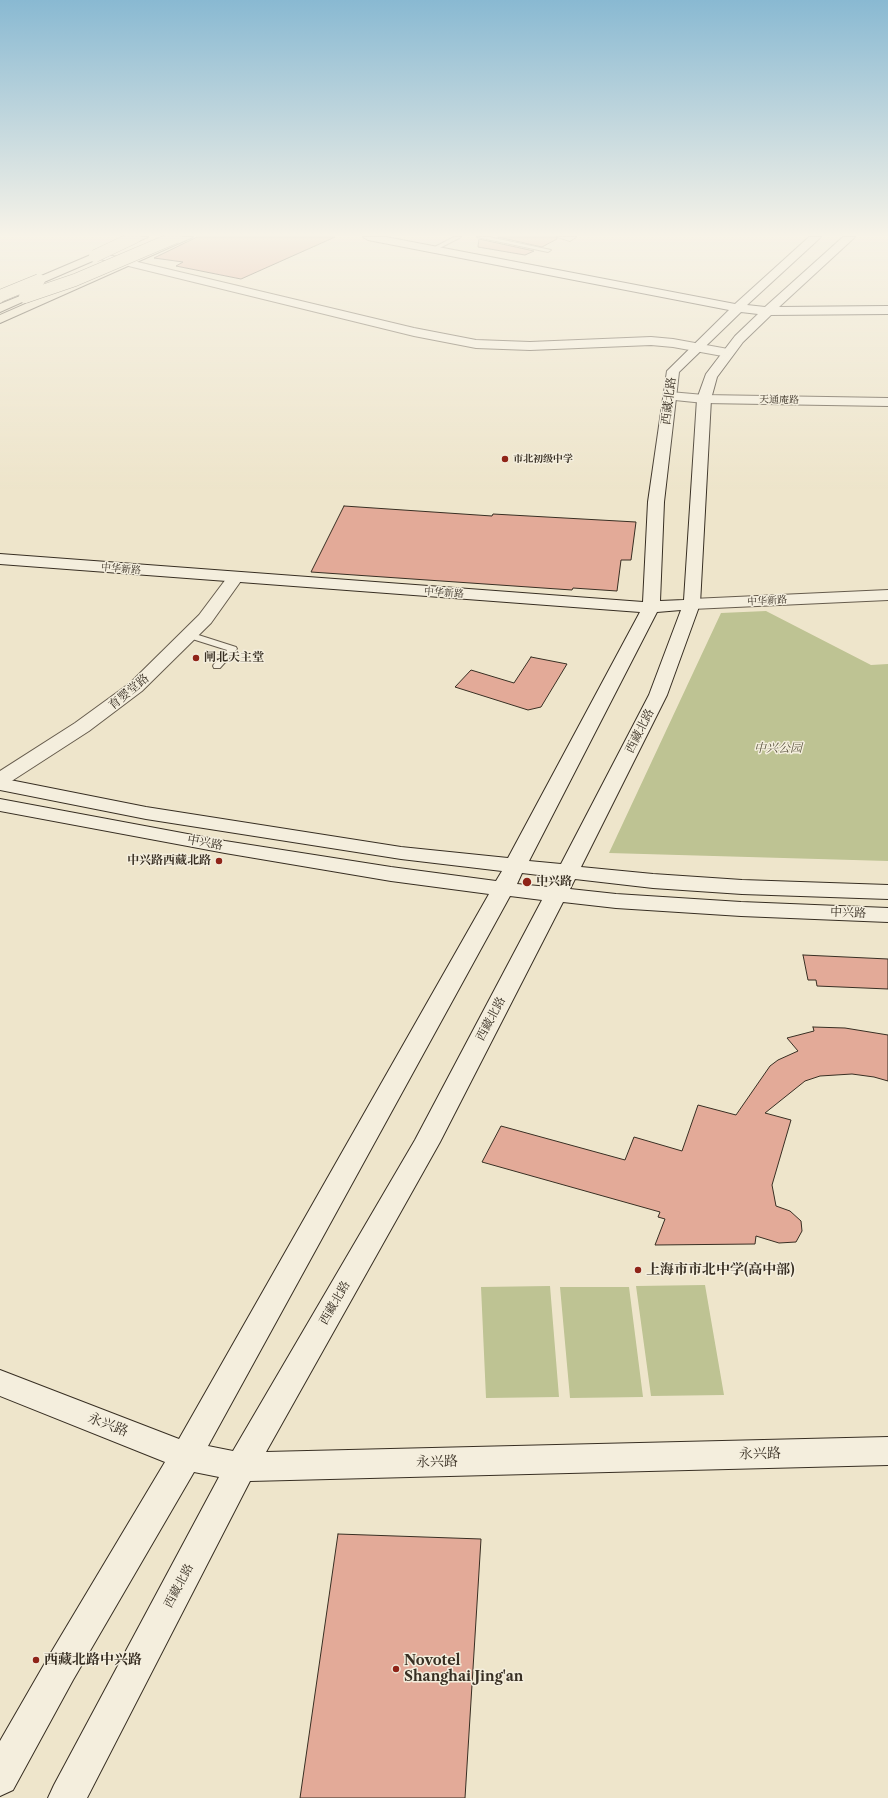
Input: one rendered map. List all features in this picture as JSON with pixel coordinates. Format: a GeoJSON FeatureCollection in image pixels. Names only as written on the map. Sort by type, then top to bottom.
{"type":"FeatureCollection","features":[{"type":"Feature","properties":{"kind":"main road"},"geometry":{"type":"LineString","coordinates":[[366,321],[476,344],[530,346],[651,341],[673,343],[728,353]]}},
{"type":"Feature","properties":{"kind":"main road","name":"西藏北路"},"geometry":{"type":"LineString","coordinates":[[0,1777],[61,1668],[186,1456],[509,878],[651,607],[656,502],[673,371],[724,321]]}},
{"type":"Feature","properties":{"kind":"main road","name":"西藏北路"},"geometry":{"type":"LineString","coordinates":[[67,1798],[241,1467],[427,1142],[562,884],[658,695],[692,604],[704,398],[711,377],[728,353],[759,321]]}},
{"type":"Feature","properties":{"kind":"main road","name":"天通庵路"},"geometry":{"type":"LineString","coordinates":[[670,396],[888,402]]}},
{"type":"Feature","properties":{"kind":"main road","name":"中华新路"},"geometry":{"type":"LineString","coordinates":[[0,559],[235,578],[604,605],[651,607],[888,595]]}},
{"type":"Feature","properties":{"kind":"main road","name":"育婴堂路"},"geometry":{"type":"LineString","coordinates":[[0,780],[110,707],[136,687],[205,618],[235,578]]}},
{"type":"Feature","properties":{"kind":"main road","name":"中兴路"},"geometry":{"type":"LineString","coordinates":[[0,784],[146,813],[401,853],[509,878]]}},
{"type":"Feature","properties":{"kind":"main road","name":"中兴路"},"geometry":{"type":"LineString","coordinates":[[0,805],[232,848],[391,874],[509,878],[562,884],[653,881],[742,887],[888,892]]}},
{"type":"Feature","properties":{"kind":"main road","name":"中兴路"},"geometry":{"type":"LineString","coordinates":[[562,884],[616,901],[725,908],[888,915]]}},
{"type":"Feature","properties":{"kind":"main road","name":"永兴路"},"geometry":{"type":"LineString","coordinates":[[0,1383],[186,1456],[241,1467],[888,1451]]}},
{"type":"Feature","properties":{"kind":"lane"},"geometry":{"type":"LineString","coordinates":[[189,635],[233,649],[217,666]]}},
{"type":"Feature","properties":{"kind":"green space","name":"中兴公园"},"geometry":{"type":"Polygon","coordinates":[[[766,611],[871,665],[888,664],[888,861],[609,853],[721,613],[766,611]]]}},
{"type":"Feature","properties":{"kind":"green space"},"geometry":{"type":"Polygon","coordinates":[[[705,1285],[724,1395],[651,1396],[636,1286],[705,1285]]]}},
{"type":"Feature","properties":{"kind":"green space"},"geometry":{"type":"Polygon","coordinates":[[[550,1286],[559,1397],[486,1398],[481,1287],[550,1286]]]}},
{"type":"Feature","properties":{"kind":"green space"},"geometry":{"type":"Polygon","coordinates":[[[560,1287],[629,1287],[643,1397],[570,1398],[560,1287]]]}},
{"type":"Feature","properties":{"kind":"building"},"geometry":{"type":"Polygon","coordinates":[[[344,506],[492,516],[493,514],[636,522],[631,560],[621,560],[617,591],[573,588],[572,590],[311,572],[344,506]]]}},
{"type":"Feature","properties":{"kind":"building"},"geometry":{"type":"Polygon","coordinates":[[[531,657],[567,664],[541,707],[528,710],[455,687],[471,670],[514,683],[531,657]]]}},
{"type":"Feature","properties":{"kind":"building"},"geometry":{"type":"Polygon","coordinates":[[[803,955],[888,959],[888,989],[817,986],[816,980],[808,980],[803,955]]]}},
{"type":"Feature","properties":{"kind":"building"},"geometry":{"type":"Polygon","coordinates":[[[813,1027],[845,1028],[888,1035],[888,1081],[874,1077],[852,1074],[820,1076],[805,1081],[765,1113],[791,1120],[772,1185],[776,1206],[790,1211],[801,1221],[802,1231],[796,1242],[779,1243],[756,1236],[755,1244],[655,1245],[665,1219],[658,1217],[660,1212],[482,1162],[501,1126],[625,1160],[634,1137],[682,1151],[698,1105],[736,1115],[770,1066],[778,1060],[798,1051],[787,1038],[814,1031],[813,1027]]]}},
{"type":"Feature","properties":{"kind":"building","name":"Novotel Shanghai Jing'an"},"geometry":{"type":"Polygon","coordinates":[[[338,1534],[481,1539],[465,1798],[300,1798],[338,1534]]]}},
{"type":"Feature","properties":{"kind":"place","name":"市北初级中学"},"geometry":{"type":"Point","coordinates":[505,459]}},
{"type":"Feature","properties":{"kind":"place","name":"闸北天主堂"},"geometry":{"type":"Point","coordinates":[196,658]}},
{"type":"Feature","properties":{"kind":"place","name":"中兴路西藏北路"},"geometry":{"type":"Point","coordinates":[219,861]}},
{"type":"Feature","properties":{"kind":"place","name":"中兴路"},"geometry":{"type":"Point","coordinates":[527,882]}},
{"type":"Feature","properties":{"kind":"place","name":"上海市市北中学(高中部)"},"geometry":{"type":"Point","coordinates":[638,1270]}},
{"type":"Feature","properties":{"kind":"place","name":"西藏北路中兴路"},"geometry":{"type":"Point","coordinates":[36,1660]}},
{"type":"Feature","properties":{"kind":"place","name":"Novotel Shanghai Jing'an"},"geometry":{"type":"Point","coordinates":[396,1669]}}]}
